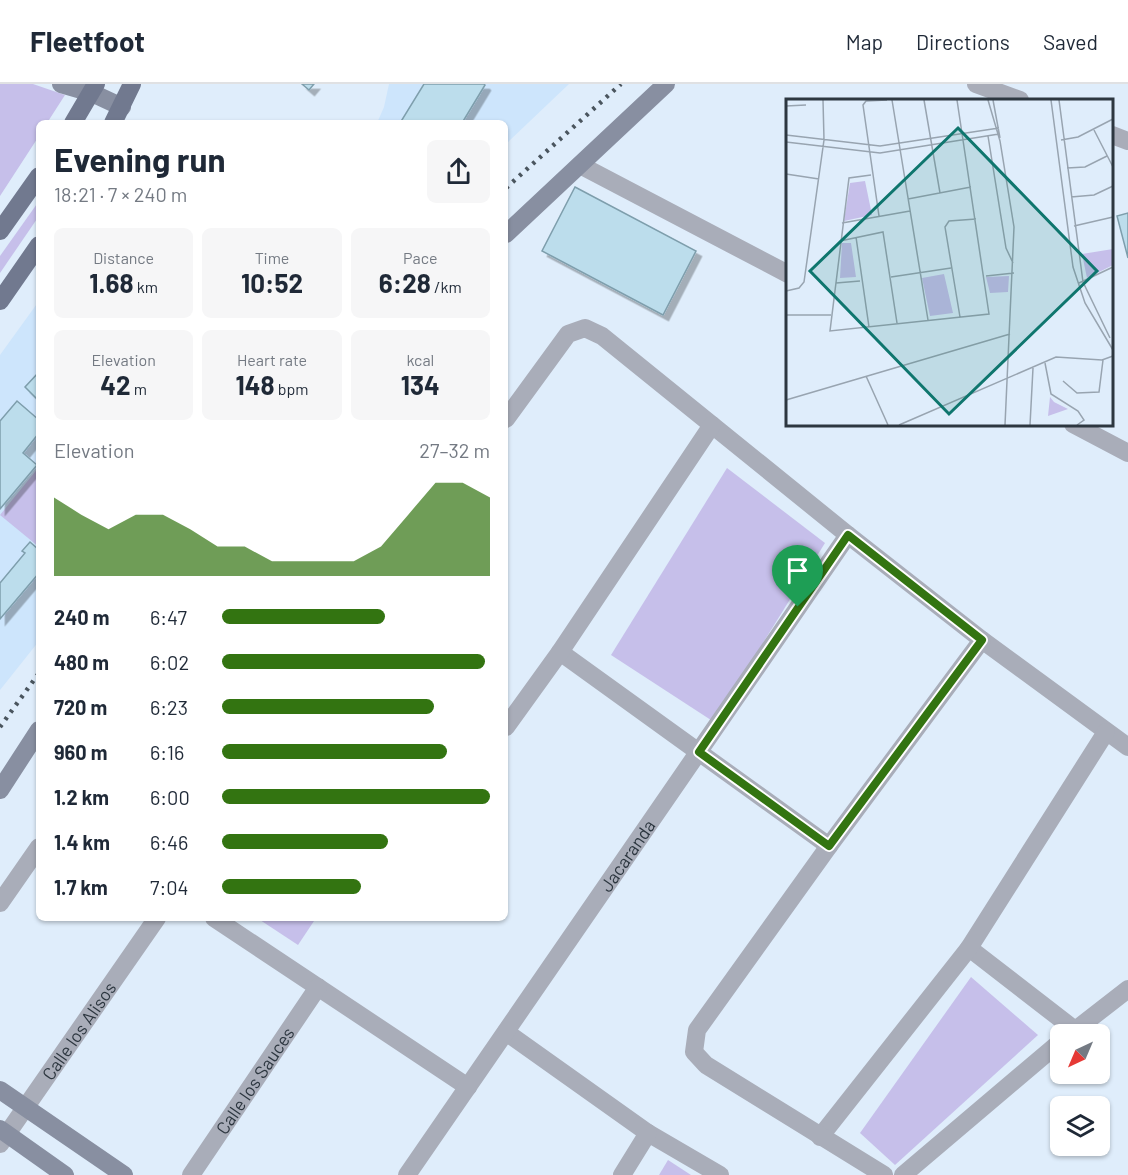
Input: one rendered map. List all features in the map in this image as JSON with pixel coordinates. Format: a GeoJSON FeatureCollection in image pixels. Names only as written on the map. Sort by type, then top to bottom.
{"type":"FeatureCollection","features":[{"type":"Feature","properties":{"kind":"main road"},"geometry":{"type":"LineString","coordinates":[[115,120],[132,84]]}},
{"type":"Feature","properties":{"kind":"main road"},"geometry":{"type":"LineString","coordinates":[[75,120],[94,89]]}},
{"type":"Feature","properties":{"kind":"main road"},"geometry":{"type":"LineString","coordinates":[[0,231],[36,180]]}},
{"type":"Feature","properties":{"kind":"main road"},"geometry":{"type":"LineString","coordinates":[[0,301],[36,249]]}},
{"type":"Feature","properties":{"kind":"street"},"geometry":{"type":"LineString","coordinates":[[61,84],[94,89],[122,107]]}},
{"type":"Feature","properties":{"kind":"street"},"geometry":{"type":"LineString","coordinates":[[508,232],[666,84]]}},
{"type":"Feature","properties":{"kind":"street"},"geometry":{"type":"LineString","coordinates":[[976,84],[1017,99]]}},
{"type":"Feature","properties":{"kind":"street"},"geometry":{"type":"LineString","coordinates":[[1113,135],[1128,141]]}},
{"type":"Feature","properties":{"kind":"street"},"geometry":{"type":"LineString","coordinates":[[580,165],[786,273]]}},
{"type":"Feature","properties":{"kind":"street"},"geometry":{"type":"LineString","coordinates":[[508,416],[568,334],[585,328],[602,336],[982,640],[1128,747]]}},
{"type":"Feature","properties":{"kind":"street"},"geometry":{"type":"LineString","coordinates":[[508,724],[560,652],[712,425]]}},
{"type":"Feature","properties":{"kind":"street"},"geometry":{"type":"LineString","coordinates":[[1077,426],[1128,453]]}},
{"type":"Feature","properties":{"kind":"street","name":"Jacaranda"},"geometry":{"type":"LineString","coordinates":[[407,1175],[848,535]]}},
{"type":"Feature","properties":{"kind":"street"},"geometry":{"type":"LineString","coordinates":[[884,1175],[706,1065],[694,1052],[697,1030],[829,846],[982,640]]}},
{"type":"Feature","properties":{"kind":"street"},"geometry":{"type":"LineString","coordinates":[[560,652],[829,846]]}},
{"type":"Feature","properties":{"kind":"street"},"geometry":{"type":"LineString","coordinates":[[820,1137],[969,948],[1106,732]]}},
{"type":"Feature","properties":{"kind":"street"},"geometry":{"type":"LineString","coordinates":[[0,790],[36,735]]}},
{"type":"Feature","properties":{"kind":"street"},"geometry":{"type":"LineString","coordinates":[[0,903],[36,851]]}},
{"type":"Feature","properties":{"kind":"street","name":"Calle los Alisos"},"geometry":{"type":"LineString","coordinates":[[2,1136],[26,1107],[155,921]]}},
{"type":"Feature","properties":{"kind":"street"},"geometry":{"type":"LineString","coordinates":[[219,921],[468,1087]]}},
{"type":"Feature","properties":{"kind":"street"},"geometry":{"type":"LineString","coordinates":[[969,948],[1061,1024]]}},
{"type":"Feature","properties":{"kind":"street","name":"Calle los Sauces"},"geometry":{"type":"LineString","coordinates":[[191,1175],[318,987]]}},
{"type":"Feature","properties":{"kind":"street"},"geometry":{"type":"LineString","coordinates":[[1083,1024],[1128,989]]}},
{"type":"Feature","properties":{"kind":"street"},"geometry":{"type":"LineString","coordinates":[[506,1032],[648,1133],[720,1175]]}},
{"type":"Feature","properties":{"kind":"street"},"geometry":{"type":"LineString","coordinates":[[903,1175],[1050,1050]]}},
{"type":"Feature","properties":{"kind":"street"},"geometry":{"type":"LineString","coordinates":[[0,1090],[124,1175]]}},
{"type":"Feature","properties":{"kind":"street"},"geometry":{"type":"LineString","coordinates":[[622,1175],[648,1133]]}},
{"type":"Feature","properties":{"kind":"street"},"geometry":{"type":"LineString","coordinates":[[2,1136],[65,1175]]}},
{"type":"Feature","properties":{"kind":"shaded area"},"geometry":{"type":"Polygon","coordinates":[[[0,84],[33,84],[65,95],[49,120],[36,120],[36,141],[0,196],[0,84]]]}},
{"type":"Feature","properties":{"kind":"shaded area"},"geometry":{"type":"Polygon","coordinates":[[[389,84],[569,84],[508,142],[508,120],[378,120],[389,84]]]}},
{"type":"Feature","properties":{"kind":"shaded area"},"geometry":{"type":"Polygon","coordinates":[[[36,205],[36,220],[0,273],[0,256],[36,205]]]}},
{"type":"Feature","properties":{"kind":"shaded area"},"geometry":{"type":"Polygon","coordinates":[[[36,305],[36,645],[0,690],[0,355],[36,305]]]}},
{"type":"Feature","properties":{"kind":"shaded area"},"geometry":{"type":"Polygon","coordinates":[[[727,468],[825,543],[714,722],[611,655],[727,468]]]}},
{"type":"Feature","properties":{"kind":"shaded area"},"geometry":{"type":"Polygon","coordinates":[[[36,471],[36,545],[0,515],[36,471]]]}},
{"type":"Feature","properties":{"kind":"shaded area"},"geometry":{"type":"Polygon","coordinates":[[[262,921],[314,921],[298,945],[262,921]]]}},
{"type":"Feature","properties":{"kind":"shaded area"},"geometry":{"type":"Polygon","coordinates":[[[971,977],[1038,1035],[895,1165],[860,1133],[971,977]]]}},
{"type":"Feature","properties":{"kind":"shaded area"},"geometry":{"type":"Polygon","coordinates":[[[668,1160],[691,1175],[659,1175],[668,1160]]]}},
{"type":"Feature","properties":{"kind":"building"},"geometry":{"type":"Polygon","coordinates":[[[302,84],[314,84],[309,90],[302,84]]]}},
{"type":"Feature","properties":{"kind":"building"},"geometry":{"type":"Polygon","coordinates":[[[424,84],[485,85],[464,120],[402,120],[424,84]]]}},
{"type":"Feature","properties":{"kind":"building"},"geometry":{"type":"Polygon","coordinates":[[[575,187],[696,251],[663,315],[542,251],[575,187]]]}},
{"type":"Feature","properties":{"kind":"building"},"geometry":{"type":"Polygon","coordinates":[[[1128,213],[1128,258],[1117,216],[1128,213]]]}},
{"type":"Feature","properties":{"kind":"building"},"geometry":{"type":"Polygon","coordinates":[[[36,375],[36,398],[25,387],[36,375]]]}},
{"type":"Feature","properties":{"kind":"building"},"geometry":{"type":"Polygon","coordinates":[[[17,401],[36,417],[36,437],[23,453],[36,466],[0,509],[0,421],[17,401]]]}},
{"type":"Feature","properties":{"kind":"building"},"geometry":{"type":"Polygon","coordinates":[[[30,542],[36,547],[36,577],[0,619],[0,583],[25,553],[22,551],[30,542]]]}},
{"type":"Feature","properties":{"kind":"railway"},"geometry":{"type":"LineString","coordinates":[[508,186],[621,84]]}},
{"type":"Feature","properties":{"kind":"railway"},"geometry":{"type":"LineString","coordinates":[[0,727],[36,677]]}},
{"type":"Feature","properties":{"kind":"route"},"geometry":{"type":"LineString","coordinates":[[848,535],[982,640],[829,846],[699,752],[798,607],[848,535]]}}]}
